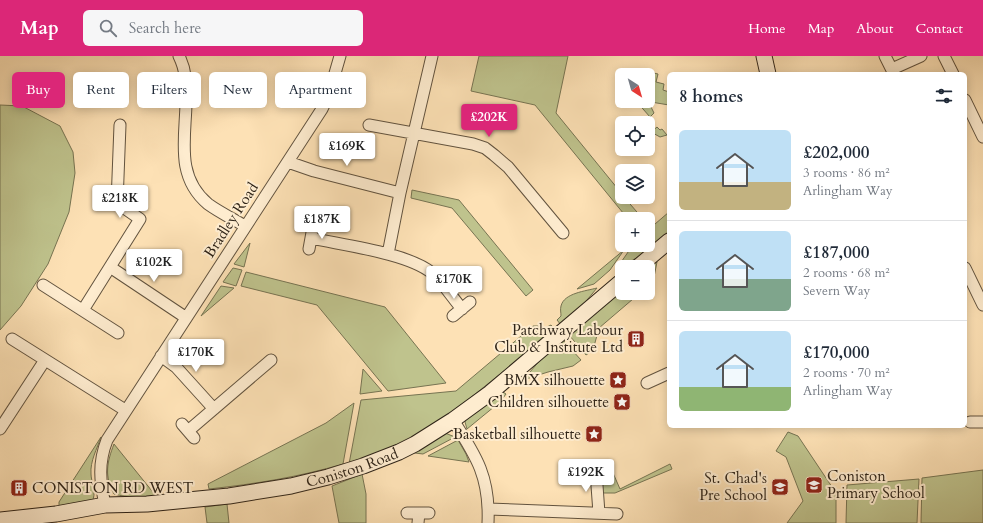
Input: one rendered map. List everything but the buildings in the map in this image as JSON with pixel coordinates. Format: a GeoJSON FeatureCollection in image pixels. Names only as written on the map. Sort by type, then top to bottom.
{"type":"FeatureCollection","features":[{"type":"Feature","properties":{"kind":"street"},"geometry":{"type":"LineString","coordinates":[[179,56],[184,66],[186,79],[185,167],[188,178],[193,188],[209,204],[244,226]]}},
{"type":"Feature","properties":{"kind":"street","name":"Bradley Road"},"geometry":{"type":"LineString","coordinates":[[105,505],[100,484],[100,469],[103,450],[107,440],[244,226],[322,109],[329,94],[340,56]]}},
{"type":"Feature","properties":{"kind":"street"},"geometry":{"type":"LineString","coordinates":[[388,254],[400,193],[432,56]]}},
{"type":"Feature","properties":{"kind":"street"},"geometry":{"type":"LineString","coordinates":[[764,56],[768,72]]}},
{"type":"Feature","properties":{"kind":"street"},"geometry":{"type":"LineString","coordinates":[[885,56],[893,72],[921,56]]}},
{"type":"Feature","properties":{"kind":"street"},"geometry":{"type":"LineString","coordinates":[[944,56],[952,72]]}},
{"type":"Feature","properties":{"kind":"street"},"geometry":{"type":"LineString","coordinates":[[967,104],[983,137]]}},
{"type":"Feature","properties":{"kind":"street"},"geometry":{"type":"LineString","coordinates":[[83,310],[140,219],[117,203],[120,125]]}},
{"type":"Feature","properties":{"kind":"street"},"geometry":{"type":"LineString","coordinates":[[369,125],[473,144],[490,152],[508,167],[563,232]]}},
{"type":"Feature","properties":{"kind":"street"},"geometry":{"type":"LineString","coordinates":[[288,162],[314,171],[400,193]]}},
{"type":"Feature","properties":{"kind":"street"},"geometry":{"type":"LineString","coordinates":[[313,227],[310,243],[388,254],[415,263],[432,273],[462,309]]}},
{"type":"Feature","properties":{"kind":"street"},"geometry":{"type":"LineString","coordinates":[[646,260],[667,243]]}},
{"type":"Feature","properties":{"kind":"street"},"geometry":{"type":"LineString","coordinates":[[110,267],[185,317]]}},
{"type":"Feature","properties":{"kind":"street"},"geometry":{"type":"LineString","coordinates":[[967,272],[983,305]]}},
{"type":"Feature","properties":{"kind":"street"},"geometry":{"type":"LineString","coordinates":[[43,285],[118,333]]}},
{"type":"Feature","properties":{"kind":"street","name":"Coniston Road"},"geometry":{"type":"LineString","coordinates":[[0,520],[26,521],[105,505],[147,504],[229,496],[291,486],[328,478],[363,466],[415,444],[453,420],[490,393],[615,287]]}},
{"type":"Feature","properties":{"kind":"street"},"geometry":{"type":"LineString","coordinates":[[12,339],[125,410]]}},
{"type":"Feature","properties":{"kind":"street"},"geometry":{"type":"LineString","coordinates":[[161,356],[176,367],[214,409]]}},
{"type":"Feature","properties":{"kind":"street"},"geometry":{"type":"LineString","coordinates":[[0,429],[45,360]]}},
{"type":"Feature","properties":{"kind":"street"},"geometry":{"type":"LineString","coordinates":[[188,431],[271,360]]}},
{"type":"Feature","properties":{"kind":"street"},"geometry":{"type":"LineString","coordinates":[[648,383],[667,374]]}},
{"type":"Feature","properties":{"kind":"street"},"geometry":{"type":"LineString","coordinates":[[453,420],[480,466],[486,488],[488,523]]}},
{"type":"Feature","properties":{"kind":"street"},"geometry":{"type":"LineString","coordinates":[[970,422],[983,422]]}},
{"type":"Feature","properties":{"kind":"street"},"geometry":{"type":"LineString","coordinates":[[596,472],[599,513]]}},
{"type":"Feature","properties":{"kind":"street"},"geometry":{"type":"LineString","coordinates":[[488,509],[617,514]]}},
{"type":"Feature","properties":{"kind":"street"},"geometry":{"type":"LineString","coordinates":[[407,513],[422,516]]}},
{"type":"Feature","properties":{"kind":"green space"},"geometry":{"type":"Polygon","coordinates":[[[479,56],[568,56],[556,113],[615,185],[615,203],[535,105],[471,91],[479,56]]]}},
{"type":"Feature","properties":{"kind":"green space"},"geometry":{"type":"Polygon","coordinates":[[[655,73],[658,74],[656,82],[664,84],[663,90],[667,91],[667,105],[655,103],[655,73]]]}},
{"type":"Feature","properties":{"kind":"green space"},"geometry":{"type":"Polygon","coordinates":[[[0,105],[12,106],[12,108],[26,108],[60,126],[73,152],[75,173],[69,212],[48,264],[21,306],[0,330],[0,105]]]}},
{"type":"Feature","properties":{"kind":"green space"},"geometry":{"type":"Polygon","coordinates":[[[642,108],[652,108],[654,113],[649,116],[642,108]]]}},
{"type":"Feature","properties":{"kind":"green space"},"geometry":{"type":"Polygon","coordinates":[[[657,127],[660,130],[662,129],[667,135],[660,137],[655,134],[655,129],[657,127]]]}},
{"type":"Feature","properties":{"kind":"green space"},"geometry":{"type":"Polygon","coordinates":[[[412,190],[459,200],[533,290],[526,296],[452,208],[411,198],[412,190]]]}},
{"type":"Feature","properties":{"kind":"green space"},"geometry":{"type":"Polygon","coordinates":[[[616,204],[630,204],[637,212],[622,212],[616,204]]]}},
{"type":"Feature","properties":{"kind":"green space"},"geometry":{"type":"Polygon","coordinates":[[[667,214],[667,233],[655,243],[655,224],[667,214]]]}},
{"type":"Feature","properties":{"kind":"green space"},"geometry":{"type":"Polygon","coordinates":[[[250,243],[244,267],[234,264],[250,243]]]}},
{"type":"Feature","properties":{"kind":"green space"},"geometry":{"type":"Polygon","coordinates":[[[623,252],[617,260],[615,260],[615,263],[610,270],[594,284],[577,289],[623,252]]]}},
{"type":"Feature","properties":{"kind":"green space"},"geometry":{"type":"Polygon","coordinates":[[[628,252],[645,252],[633,260],[623,260],[628,252]]]}},
{"type":"Feature","properties":{"kind":"green space"},"geometry":{"type":"Polygon","coordinates":[[[233,268],[242,270],[236,286],[223,282],[233,268]]]}},
{"type":"Feature","properties":{"kind":"green space"},"geometry":{"type":"Polygon","coordinates":[[[246,272],[385,307],[446,383],[388,391],[317,305],[241,286],[246,272]]]}},
{"type":"Feature","properties":{"kind":"green space"},"geometry":{"type":"Polygon","coordinates":[[[221,286],[234,288],[201,316],[221,286]]]}},
{"type":"Feature","properties":{"kind":"green space"},"geometry":{"type":"Polygon","coordinates":[[[597,288],[577,312],[561,325],[557,320],[561,316],[561,306],[566,298],[576,293],[597,288]]]}},
{"type":"Feature","properties":{"kind":"green space"},"geometry":{"type":"Polygon","coordinates":[[[615,297],[615,300],[632,300],[599,328],[593,350],[586,355],[569,335],[615,297]]]}},
{"type":"Feature","properties":{"kind":"green space"},"geometry":{"type":"Polygon","coordinates":[[[551,325],[555,330],[442,419],[406,441],[349,464],[361,400],[456,391],[533,326],[545,328],[551,325]]]}},
{"type":"Feature","properties":{"kind":"green space"},"geometry":{"type":"Polygon","coordinates":[[[563,340],[581,360],[573,366],[523,380],[542,358],[563,340]]]}},
{"type":"Feature","properties":{"kind":"green space"},"geometry":{"type":"Polygon","coordinates":[[[363,369],[382,391],[360,394],[363,369]]]}},
{"type":"Feature","properties":{"kind":"green space"},"geometry":{"type":"Polygon","coordinates":[[[503,392],[506,394],[500,402],[467,429],[465,422],[467,417],[503,392]]]}},
{"type":"Feature","properties":{"kind":"green space"},"geometry":{"type":"Polygon","coordinates":[[[354,403],[343,464],[277,480],[209,489],[208,484],[326,423],[354,403]]]}},
{"type":"Feature","properties":{"kind":"green space","name":"Coniston Primary School"},"geometry":{"type":"Polygon","coordinates":[[[788,432],[798,436],[836,493],[836,523],[787,523],[803,501],[786,457],[776,451],[788,432]]]}},
{"type":"Feature","properties":{"kind":"green space"},"geometry":{"type":"Polygon","coordinates":[[[445,433],[455,437],[423,454],[407,452],[445,433]]]}},
{"type":"Feature","properties":{"kind":"green space"},"geometry":{"type":"Polygon","coordinates":[[[101,437],[94,455],[91,469],[94,495],[92,501],[61,508],[59,506],[59,502],[101,437]]]}},
{"type":"Feature","properties":{"kind":"green space"},"geometry":{"type":"Polygon","coordinates":[[[458,440],[469,462],[428,456],[458,440]]]}},
{"type":"Feature","properties":{"kind":"green space"},"geometry":{"type":"Polygon","coordinates":[[[114,444],[156,496],[129,497],[114,494],[109,481],[108,463],[114,444]]]}},
{"type":"Feature","properties":{"kind":"green space"},"geometry":{"type":"Polygon","coordinates":[[[670,464],[672,469],[615,493],[602,493],[602,481],[613,473],[620,489],[670,464]]]}},
{"type":"Feature","properties":{"kind":"green space"},"geometry":{"type":"Polygon","coordinates":[[[983,470],[983,523],[921,523],[922,478],[983,470]]]}},
{"type":"Feature","properties":{"kind":"green space"},"geometry":{"type":"Polygon","coordinates":[[[362,474],[366,494],[366,523],[339,523],[332,486],[362,474]]]}},
{"type":"Feature","properties":{"kind":"green space"},"geometry":{"type":"Polygon","coordinates":[[[919,479],[917,523],[846,523],[847,485],[919,479]]]}},
{"type":"Feature","properties":{"kind":"green space"},"geometry":{"type":"Polygon","coordinates":[[[227,504],[229,523],[207,523],[205,507],[227,504]]]}},
{"type":"Feature","properties":{"kind":"place","name":"Patchway Labour Club & Institute Ltd"},"geometry":{"type":"Point","coordinates":[636,339]}},
{"type":"Feature","properties":{"kind":"place","name":"BMX silhouette"},"geometry":{"type":"Point","coordinates":[618,380]}},
{"type":"Feature","properties":{"kind":"place","name":"Children silhouette"},"geometry":{"type":"Point","coordinates":[622,402]}},
{"type":"Feature","properties":{"kind":"place","name":"Basketball silhouette"},"geometry":{"type":"Point","coordinates":[594,434]}},
{"type":"Feature","properties":{"kind":"place","name":"Coniston Primary School"},"geometry":{"type":"Point","coordinates":[814,485]}},
{"type":"Feature","properties":{"kind":"place","name":"St. Chad's Pre School"},"geometry":{"type":"Point","coordinates":[780,487]}},
{"type":"Feature","properties":{"kind":"place","name":"CONISTON RD WEST"},"geometry":{"type":"Point","coordinates":[19,488]}}]}
